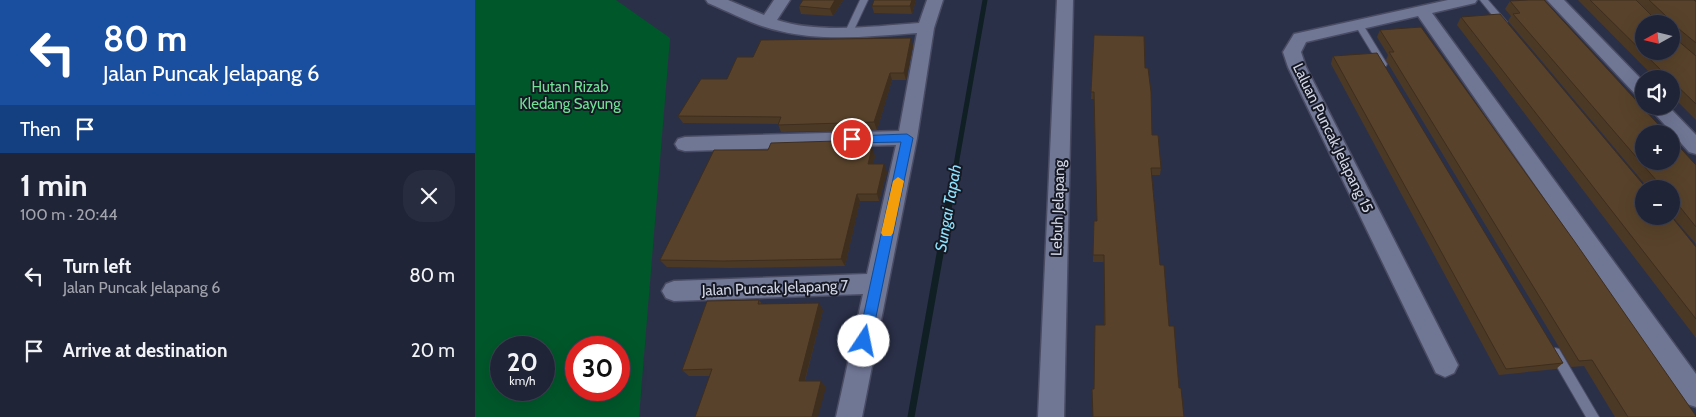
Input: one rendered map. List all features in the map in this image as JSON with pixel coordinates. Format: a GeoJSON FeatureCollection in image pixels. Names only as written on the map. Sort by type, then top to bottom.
{"type":"FeatureCollection","features":[{"type":"Feature","properties":{"kind":"street"},"geometry":{"type":"LineString","coordinates":[[767,22],[782,0]]}},
{"type":"Feature","properties":{"kind":"street"},"geometry":{"type":"LineString","coordinates":[[849,417],[907,138],[926,28],[935,0]]}},
{"type":"Feature","properties":{"kind":"street","name":"Lebuh Jelapang"},"geometry":{"type":"LineString","coordinates":[[1051,417],[1065,0]]}},
{"type":"Feature","properties":{"kind":"street","name":"Laluan Puncak Jelapang 15"},"geometry":{"type":"LineString","coordinates":[[1445,366],[1297,67],[1292,52],[1300,38],[1423,12],[1469,0]]}},
{"type":"Feature","properties":{"kind":"street"},"geometry":{"type":"LineString","coordinates":[[1555,0],[1635,84]]}},
{"type":"Feature","properties":{"kind":"street"},"geometry":{"type":"LineString","coordinates":[[716,1],[782,27],[810,31],[849,32],[926,28]]}},
{"type":"Feature","properties":{"kind":"street"},"geometry":{"type":"LineString","coordinates":[[1423,12],[1696,395]]}},
{"type":"Feature","properties":{"kind":"street"},"geometry":{"type":"LineString","coordinates":[[1665,115],[1696,148]]}},
{"type":"Feature","properties":{"kind":"street"},"geometry":{"type":"LineString","coordinates":[[685,144],[907,138]]}},
{"type":"Feature","properties":{"kind":"street","name":"Jalan Puncak Jelapang 7"},"geometry":{"type":"LineString","coordinates":[[674,292],[876,284]]}},
{"type":"Feature","properties":{"kind":"lane"},"geometry":{"type":"LineString","coordinates":[[849,32],[864,0]]}},
{"type":"Feature","properties":{"kind":"lane"},"geometry":{"type":"LineString","coordinates":[[1483,0],[1508,30]]}},
{"type":"Feature","properties":{"kind":"lane"},"geometry":{"type":"LineString","coordinates":[[1359,25],[1390,76]]}},
{"type":"Feature","properties":{"kind":"lane"},"geometry":{"type":"LineString","coordinates":[[1547,340],[1593,417]]}},
{"type":"Feature","properties":{"kind":"green space","name":"Hutan Rizab Kledang Sayung"},"geometry":{"type":"Polygon","coordinates":[[[475,0],[616,0],[670,38],[639,417],[475,417],[475,0]]]}},
{"type":"Feature","properties":{"kind":"building"},"geometry":{"type":"Polygon","coordinates":[[[803,0],[835,0],[830,9],[799,6],[803,0]]]}},
{"type":"Feature","properties":{"kind":"building"},"geometry":{"type":"Polygon","coordinates":[[[874,0],[912,0],[910,6],[872,6],[874,0]]]}},
{"type":"Feature","properties":{"kind":"building"},"geometry":{"type":"Polygon","coordinates":[[[1544,0],[1635,99],[1635,115],[1650,115],[1659,125],[1635,125],[1635,156],[1513,14],[1520,13],[1510,1],[1544,0]]]}},
{"type":"Feature","properties":{"kind":"building"},"geometry":{"type":"Polygon","coordinates":[[[1590,0],[1636,0],[1651,15],[1635,15],[1635,44],[1590,0]]]}},
{"type":"Feature","properties":{"kind":"building"},"geometry":{"type":"Polygon","coordinates":[[[1649,0],[1694,0],[1696,2],[1696,43],[1680,30],[1680,15],[1665,15],[1649,0]]]}},
{"type":"Feature","properties":{"kind":"building"},"geometry":{"type":"Polygon","coordinates":[[[1500,14],[1639,180],[1635,180],[1635,225],[1678,225],[1696,247],[1696,319],[1461,17],[1500,14]]]}},
{"type":"Feature","properties":{"kind":"building"},"geometry":{"type":"Polygon","coordinates":[[[1421,27],[1575,242],[1696,417],[1628,417],[1592,360],[1579,361],[1389,52],[1394,52],[1380,30],[1421,27]]]}},
{"type":"Feature","properties":{"kind":"building"},"geometry":{"type":"Polygon","coordinates":[[[1094,35],[1144,36],[1145,68],[1148,68],[1151,92],[1152,135],[1158,135],[1161,168],[1151,168],[1160,265],[1164,265],[1169,326],[1174,326],[1179,388],[1181,388],[1184,417],[1093,417],[1092,389],[1094,389],[1095,325],[1105,325],[1104,255],[1093,255],[1094,221],[1097,221],[1094,92],[1091,92],[1094,35]]]}},
{"type":"Feature","properties":{"kind":"building"},"geometry":{"type":"Polygon","coordinates":[[[911,38],[904,73],[890,73],[874,122],[778,125],[781,117],[678,116],[701,79],[727,79],[737,57],[753,57],[761,40],[911,38]]]}},
{"type":"Feature","properties":{"kind":"building"},"geometry":{"type":"Polygon","coordinates":[[[1680,42],[1696,56],[1696,104],[1680,89],[1680,70],[1661,70],[1651,60],[1680,60],[1680,42]]]}},
{"type":"Feature","properties":{"kind":"building"},"geometry":{"type":"Polygon","coordinates":[[[1377,53],[1563,363],[1506,369],[1333,56],[1377,53]]]}},
{"type":"Feature","properties":{"kind":"building"},"geometry":{"type":"Polygon","coordinates":[[[869,140],[866,148],[872,148],[868,164],[884,164],[877,194],[857,194],[841,259],[660,260],[714,150],[768,150],[771,143],[869,140]]]}},
{"type":"Feature","properties":{"kind":"building"},"geometry":{"type":"Polygon","coordinates":[[[1680,148],[1696,165],[1696,227],[1680,207],[1680,180],[1656,180],[1647,170],[1680,170],[1680,148]]]}},
{"type":"Feature","properties":{"kind":"building"},"geometry":{"type":"Polygon","coordinates":[[[759,300],[758,304],[819,303],[799,381],[821,381],[812,417],[695,417],[712,369],[682,370],[707,301],[759,300]]]}},
{"type":"Feature","properties":{"kind":"waterway","name":"Sungai Tapah"},"geometry":{"type":"LineString","coordinates":[[953,182],[985,0]]}},
{"type":"Feature","properties":{"kind":"waterway","name":"Sungai Tapah"},"geometry":{"type":"LineString","coordinates":[[911,417],[953,181]]}},
{"type":"Feature","properties":{"kind":"slow traffic"},"geometry":{"type":"LineString","coordinates":[[887,233],[898,181]]}},
{"type":"Feature","properties":{"kind":"route"},"geometry":{"type":"LineString","coordinates":[[852,139],[907,138],[864,341]]}}]}
